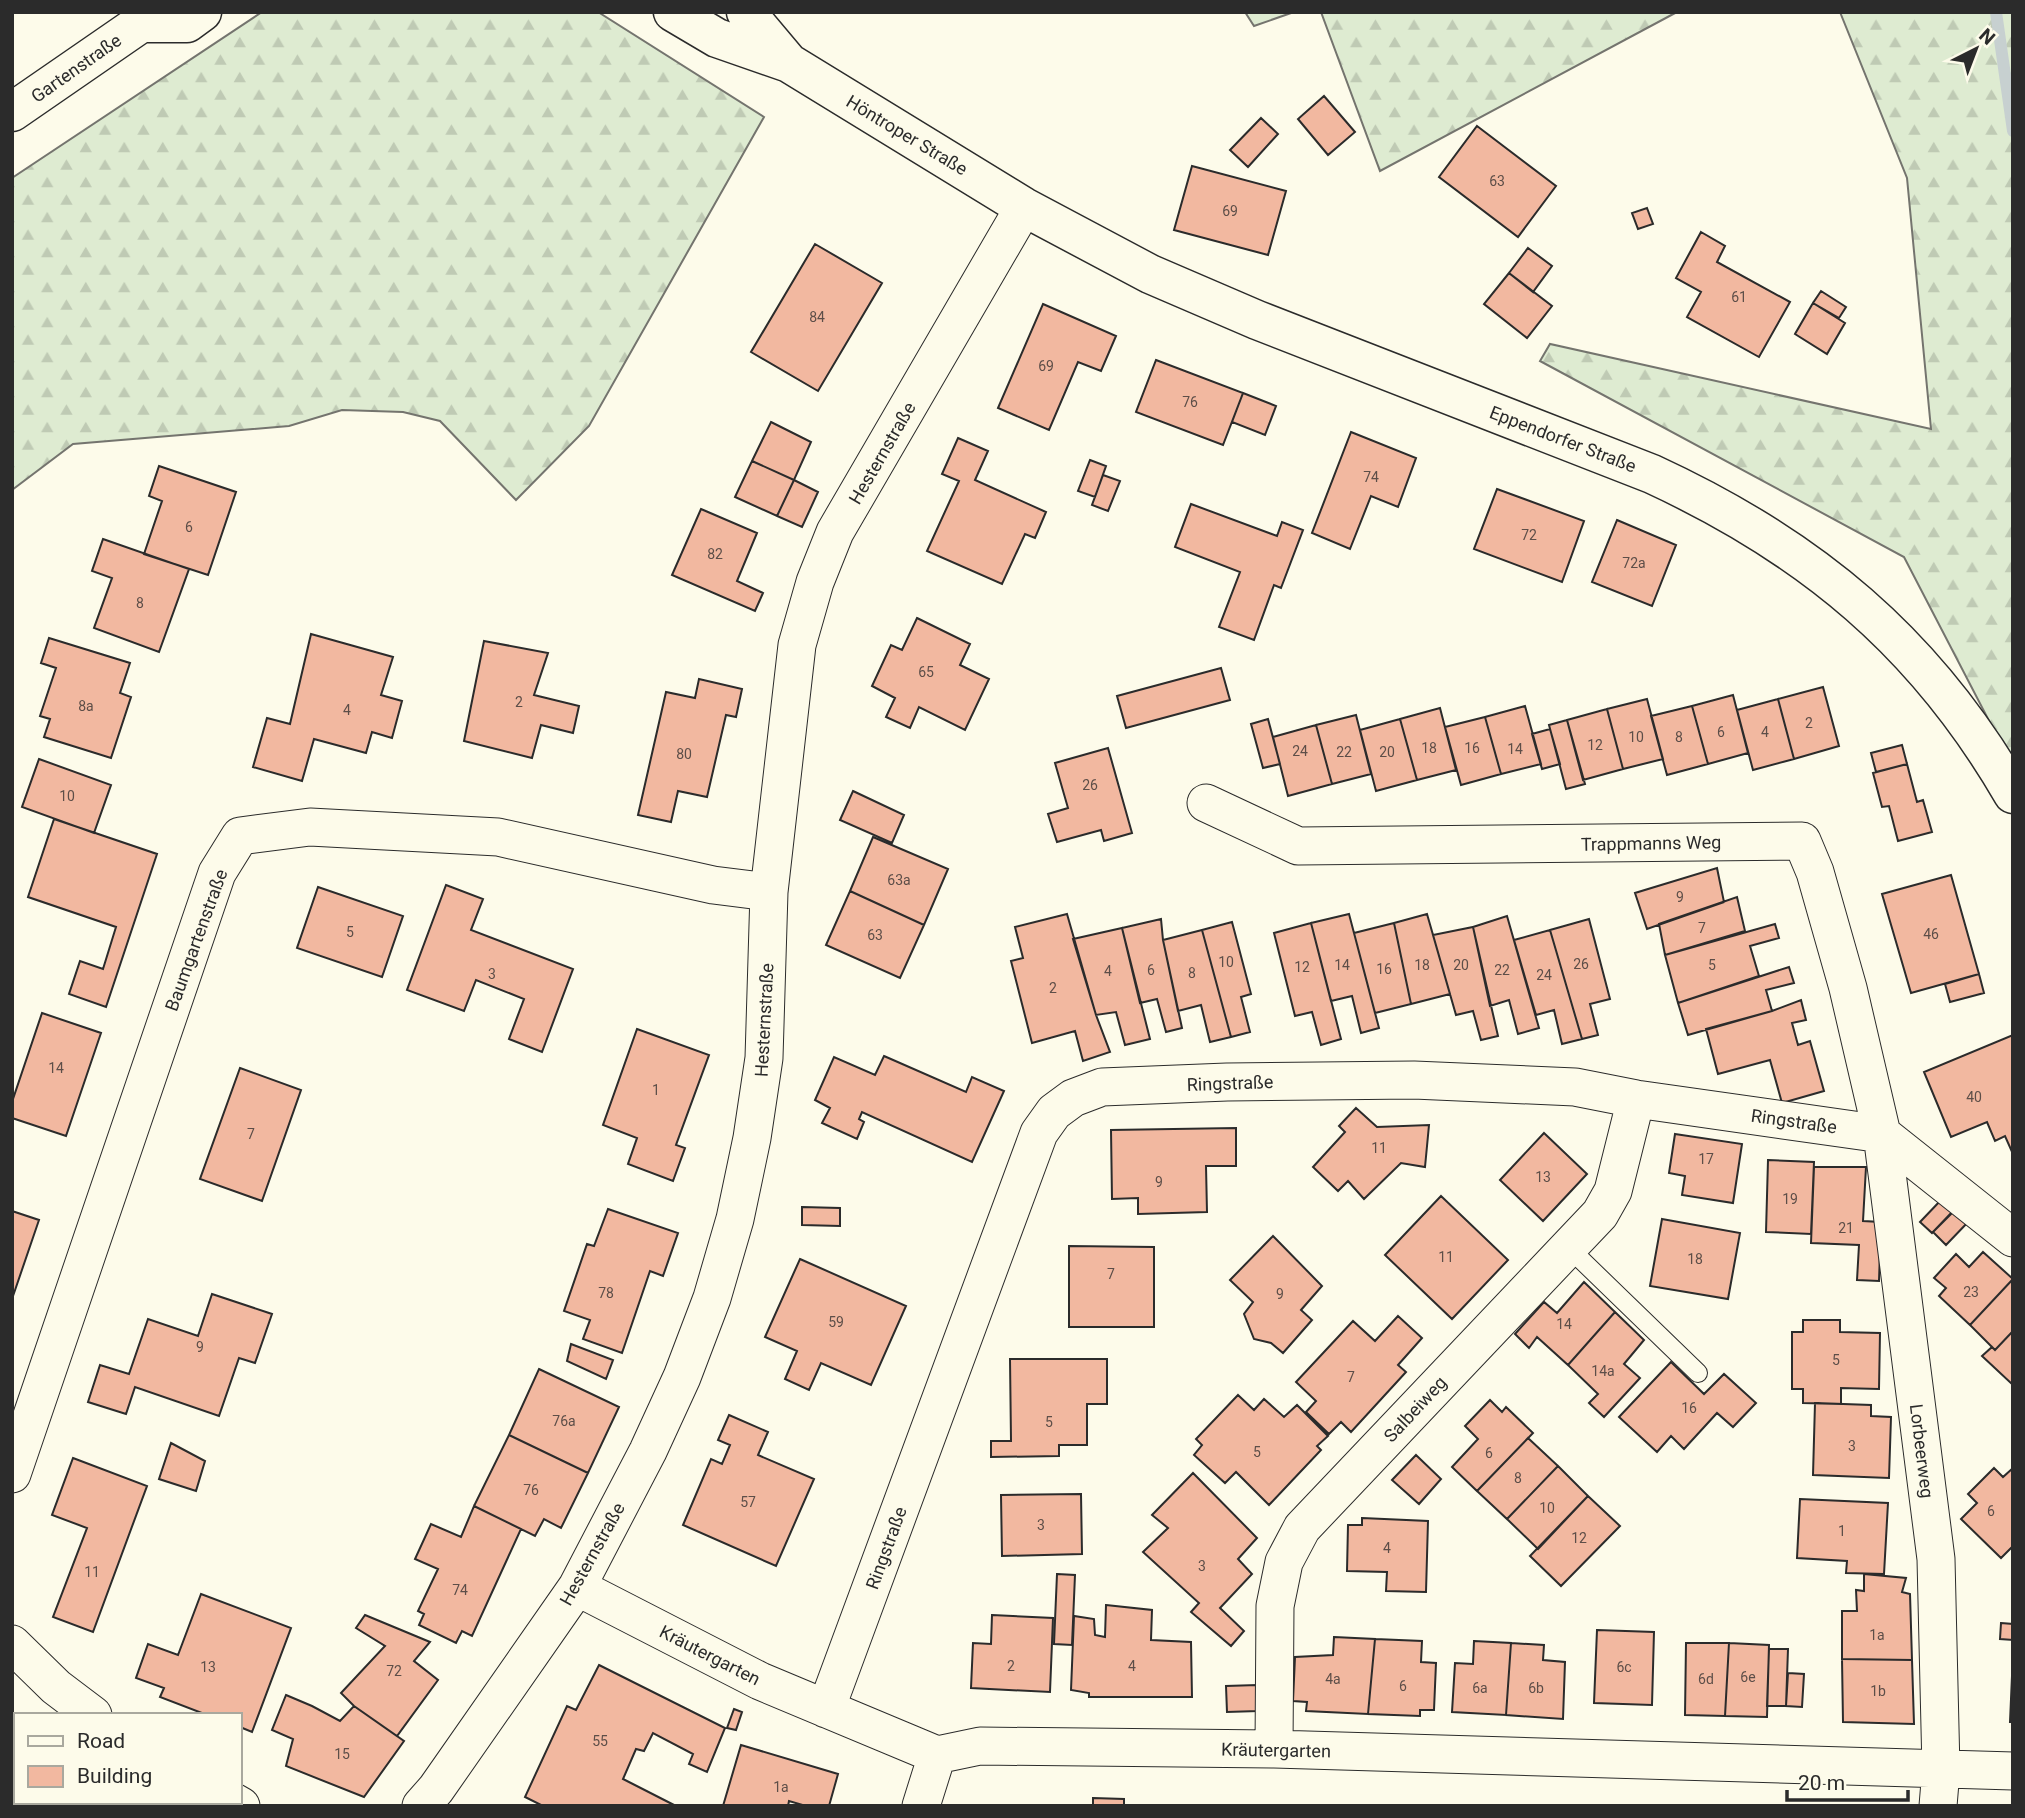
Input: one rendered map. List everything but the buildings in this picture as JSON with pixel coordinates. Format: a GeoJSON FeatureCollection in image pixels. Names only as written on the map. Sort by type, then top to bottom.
{"type":"FeatureCollection","features":[{"type":"Feature","properties":{"kind":"street","name":"Gartenstraße"},"geometry":{"type":"LineString","coordinates":[[12,112],[143,18],[187,23],[202,12]]}},
{"type":"Feature","properties":{"kind":"street","name":"Höntroper Straße"},"geometry":{"type":"LineString","coordinates":[[673,12],[716,38],[789,63],[1024,207]]}},
{"type":"Feature","properties":{"kind":"street","name":"Höntroper Straße"},"geometry":{"type":"LineString","coordinates":[[746,12],[789,63]]}},
{"type":"Feature","properties":{"kind":"street","name":"Eppendorfer Straße"},"geometry":{"type":"LineString","coordinates":[[1024,207],[1150,274],[1209,300],[1652,474],[1707,499],[1778,541],[1839,587],[1894,636],[1947,695],[2013,794]]}},
{"type":"Feature","properties":{"kind":"street","name":"Hesternstraße"},"geometry":{"type":"LineString","coordinates":[[421,1806],[436,1789],[577,1587],[648,1451],[682,1377],[712,1298],[735,1219],[752,1138],[764,1058],[769,891],[797,645],[815,582],[835,532],[1024,207]]}},
{"type":"Feature","properties":{"kind":"street","name":"Trappmanns Weg"},"geometry":{"type":"LineString","coordinates":[[1206,803],[1298,846],[1802,842],[1815,872],[1848,988],[1882,1134]]}},
{"type":"Feature","properties":{"kind":"street","name":"Baumgartenstraße"},"geometry":{"type":"LineString","coordinates":[[12,1474],[217,873],[240,836],[310,827],[498,836],[713,885],[769,891]]}},
{"type":"Feature","properties":{"kind":"street","name":"Ringstraße"},"geometry":{"type":"LineString","coordinates":[[827,1709],[1039,1133],[1054,1112],[1073,1098],[1102,1087],[1227,1082],[1441,1081],[1575,1087],[1636,1099],[1882,1134]]}},
{"type":"Feature","properties":{"kind":"street","name":"Salbeiweg"},"geometry":{"type":"LineString","coordinates":[[1275,1749],[1275,1606],[1284,1562],[1302,1528],[1600,1213],[1613,1191],[1636,1099]]}},
{"type":"Feature","properties":{"kind":"street"},"geometry":{"type":"LineString","coordinates":[[1882,1134],[2013,1238]]}},
{"type":"Feature","properties":{"kind":"street","name":"Lorbeerweg"},"geometry":{"type":"LineString","coordinates":[[1882,1134],[1936,1559],[1941,1770],[1938,1806]]}},
{"type":"Feature","properties":{"kind":"street","name":"Kräutergarten"},"geometry":{"type":"LineString","coordinates":[[577,1587],[760,1681],[937,1755],[980,1746],[1275,1749],[2013,1770]]}},
{"type":"Feature","properties":{"kind":"street"},"geometry":{"type":"LineString","coordinates":[[12,1644],[55,1687],[90,1713]]}},
{"type":"Feature","properties":{"kind":"street"},"geometry":{"type":"LineString","coordinates":[[921,1806],[937,1755]]}},
{"type":"Feature","properties":{"kind":"lane"},"geometry":{"type":"LineString","coordinates":[[1568,1247],[1698,1373]]}},
{"type":"Feature","properties":{"kind":"green space"},"geometry":{"type":"Polygon","coordinates":[[[262,12],[598,12],[764,117],[589,426],[516,500],[440,421],[403,412],[342,410],[289,426],[73,444],[12,490],[12,178],[262,12]]]}},
{"type":"Feature","properties":{"kind":"green space"},"geometry":{"type":"Polygon","coordinates":[[[1245,12],[1294,12],[1254,26],[1245,12]]]}},
{"type":"Feature","properties":{"kind":"green space"},"geometry":{"type":"Polygon","coordinates":[[[1321,12],[1677,12],[1380,171],[1321,12]]]}},
{"type":"Feature","properties":{"kind":"green space"},"geometry":{"type":"Polygon","coordinates":[[[1840,12],[2013,12],[2013,767],[1904,557],[1540,361],[1550,344],[1931,429],[1907,178],[1840,12]]]}},
{"type":"Feature","properties":{"kind":"waterway"},"geometry":{"type":"LineString","coordinates":[[1996,12],[2013,131]]}}]}
